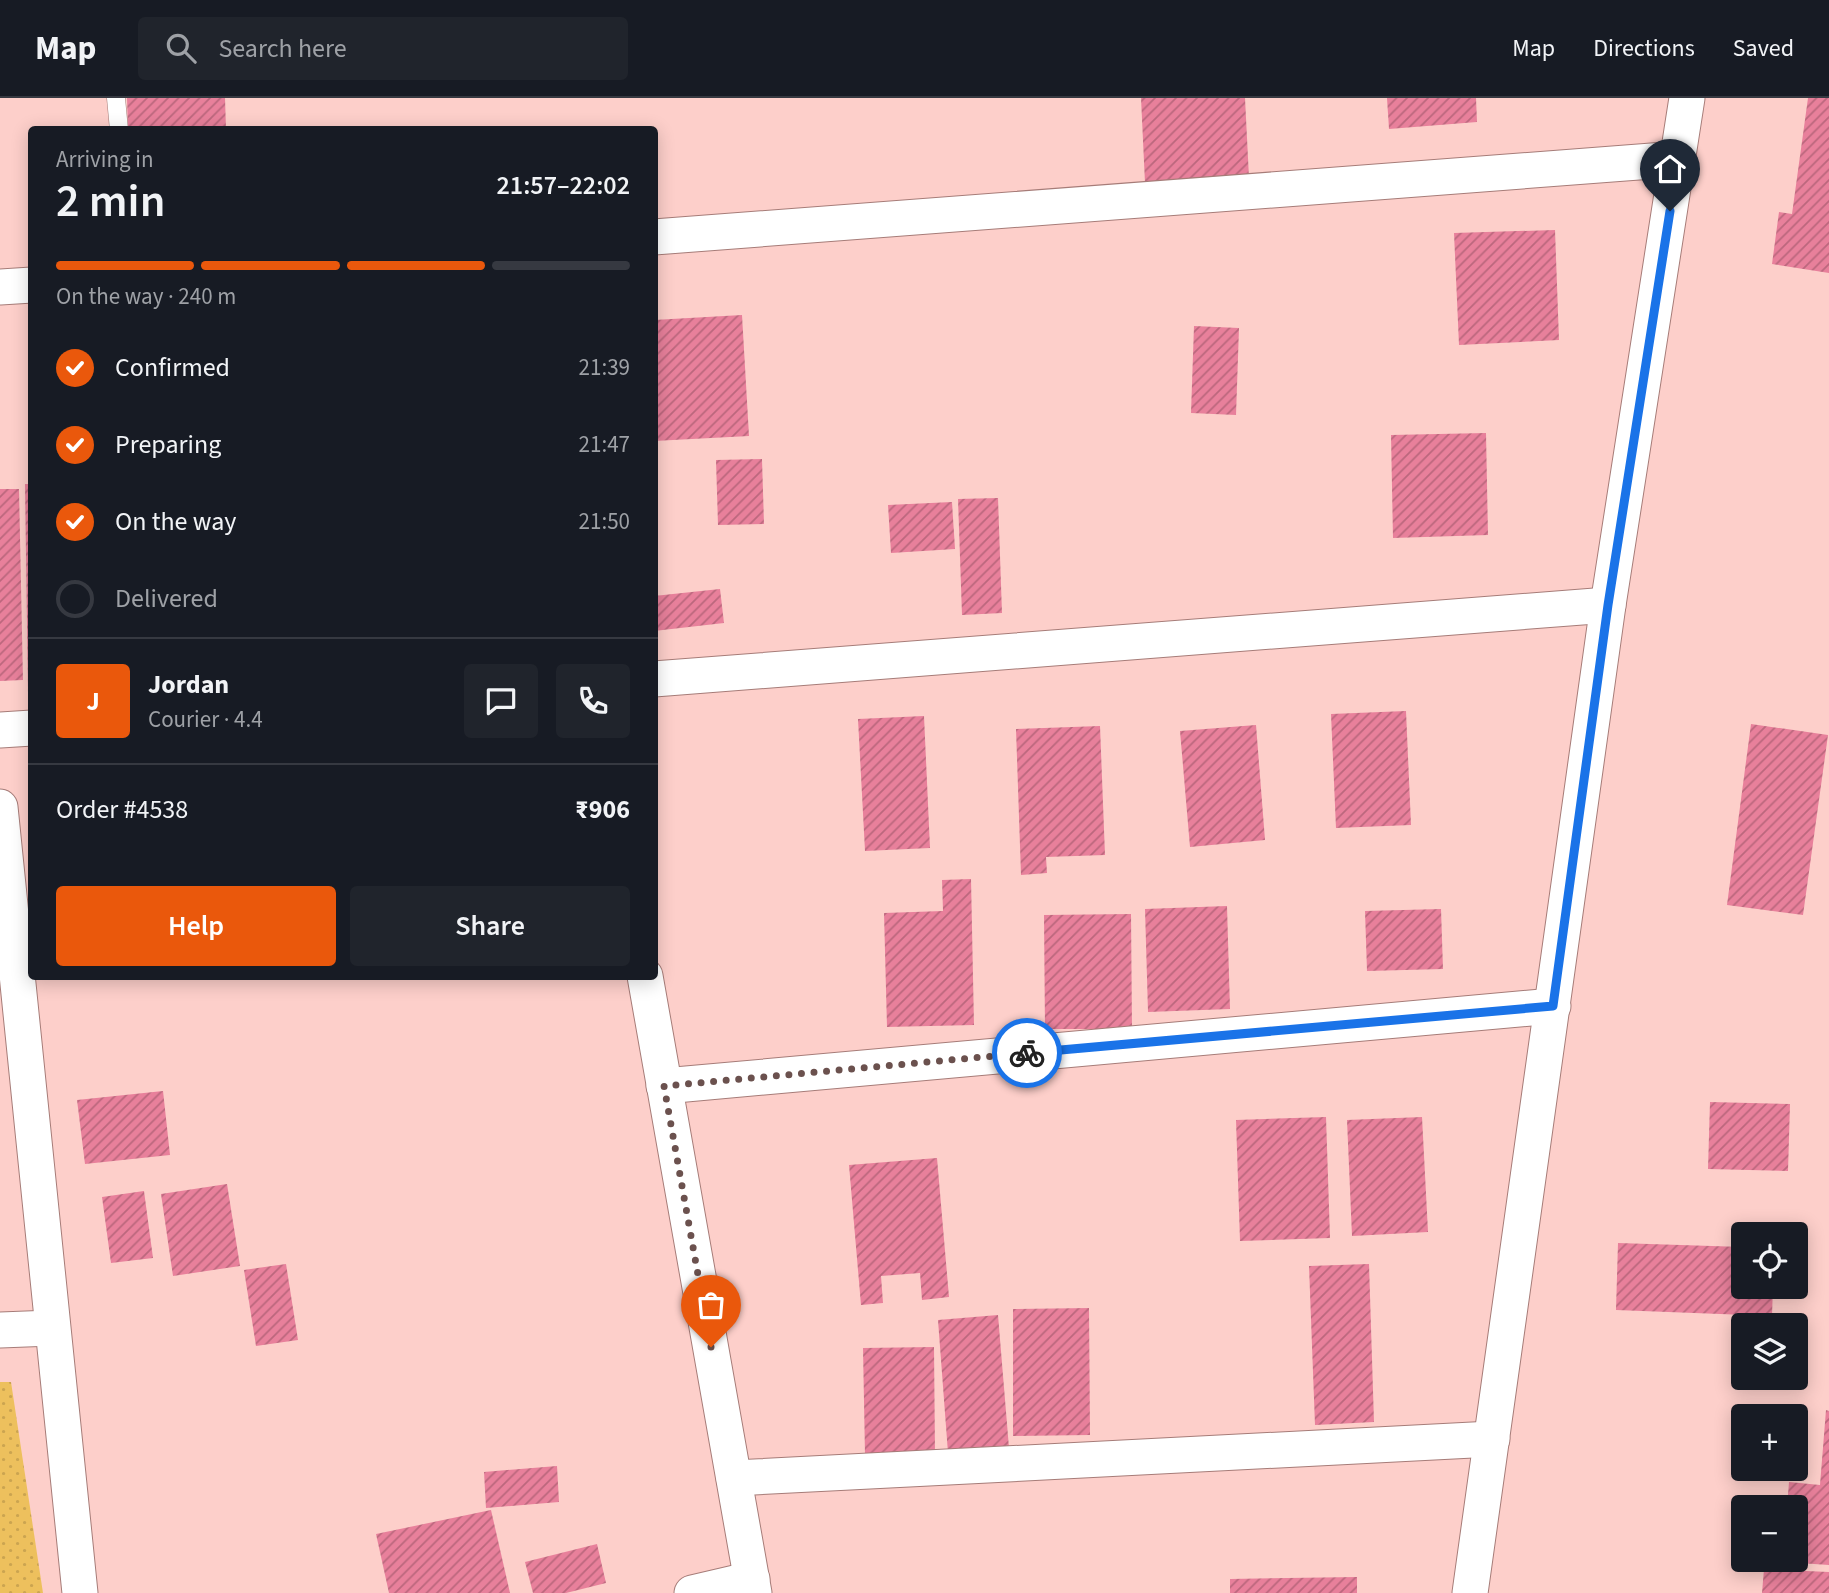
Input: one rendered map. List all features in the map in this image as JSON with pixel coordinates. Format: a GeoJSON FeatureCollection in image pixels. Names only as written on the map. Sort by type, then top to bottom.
{"type":"FeatureCollection","features":[{"type":"Feature","properties":{"kind":"street"},"geometry":{"type":"LineString","coordinates":[[1469,1593],[1608,605],[1687,98]]}},
{"type":"Feature","properties":{"kind":"street"},"geometry":{"type":"LineString","coordinates":[[658,237],[1678,159]]}},
{"type":"Feature","properties":{"kind":"street"},"geometry":{"type":"LineString","coordinates":[[0,287],[28,285]]}},
{"type":"Feature","properties":{"kind":"street"},"geometry":{"type":"LineString","coordinates":[[658,679],[1608,605]]}},
{"type":"Feature","properties":{"kind":"street"},"geometry":{"type":"LineString","coordinates":[[0,730],[28,728]]}},
{"type":"Feature","properties":{"kind":"street"},"geometry":{"type":"LineString","coordinates":[[0,807],[80,1593]]}},
{"type":"Feature","properties":{"kind":"street"},"geometry":{"type":"LineString","coordinates":[[646,980],[753,1586],[692,1593]]}},
{"type":"Feature","properties":{"kind":"street"},"geometry":{"type":"LineString","coordinates":[[664,1086],[1553,1006]]}},
{"type":"Feature","properties":{"kind":"street"},"geometry":{"type":"LineString","coordinates":[[0,1331],[52,1328]]}},
{"type":"Feature","properties":{"kind":"street"},"geometry":{"type":"LineString","coordinates":[[734,1478],[1492,1440]]}},
{"type":"Feature","properties":{"kind":"lane"},"geometry":{"type":"LineString","coordinates":[[116,98],[119,126]]}},
{"type":"Feature","properties":{"kind":"shaded area"},"geometry":{"type":"Polygon","coordinates":[[[0,1382],[11,1382],[43,1593],[0,1593],[0,1382]]]}},
{"type":"Feature","properties":{"kind":"building"},"geometry":{"type":"Polygon","coordinates":[[[127,98],[225,98],[226,126],[128,126],[127,98]]]}},
{"type":"Feature","properties":{"kind":"building"},"geometry":{"type":"Polygon","coordinates":[[[1141,98],[1245,98],[1249,178],[1145,183],[1141,98]]]}},
{"type":"Feature","properties":{"kind":"building"},"geometry":{"type":"Polygon","coordinates":[[[1387,98],[1476,98],[1477,122],[1389,129],[1387,98]]]}},
{"type":"Feature","properties":{"kind":"building"},"geometry":{"type":"Polygon","coordinates":[[[1808,98],[1829,98],[1829,273],[1772,264],[1779,212],[1792,214],[1808,98]]]}},
{"type":"Feature","properties":{"kind":"building"},"geometry":{"type":"Polygon","coordinates":[[[1555,230],[1559,340],[1459,345],[1454,233],[1555,230]]]}},
{"type":"Feature","properties":{"kind":"building"},"geometry":{"type":"Polygon","coordinates":[[[742,315],[749,436],[658,441],[658,320],[742,315]]]}},
{"type":"Feature","properties":{"kind":"building"},"geometry":{"type":"Polygon","coordinates":[[[1194,326],[1239,328],[1236,415],[1191,413],[1194,326]]]}},
{"type":"Feature","properties":{"kind":"building"},"geometry":{"type":"Polygon","coordinates":[[[1486,433],[1488,535],[1393,538],[1391,435],[1486,433]]]}},
{"type":"Feature","properties":{"kind":"building"},"geometry":{"type":"Polygon","coordinates":[[[762,459],[764,524],[718,525],[716,460],[762,459]]]}},
{"type":"Feature","properties":{"kind":"building"},"geometry":{"type":"Polygon","coordinates":[[[25,484],[28,484],[28,693],[25,484]]]}},
{"type":"Feature","properties":{"kind":"building"},"geometry":{"type":"Polygon","coordinates":[[[0,489],[19,489],[23,680],[0,681],[0,489]]]}},
{"type":"Feature","properties":{"kind":"building"},"geometry":{"type":"Polygon","coordinates":[[[998,498],[1002,613],[962,615],[958,499],[998,498]]]}},
{"type":"Feature","properties":{"kind":"building"},"geometry":{"type":"Polygon","coordinates":[[[952,502],[955,549],[891,553],[888,505],[952,502]]]}},
{"type":"Feature","properties":{"kind":"building"},"geometry":{"type":"Polygon","coordinates":[[[720,589],[724,623],[658,631],[658,596],[720,589]]]}},
{"type":"Feature","properties":{"kind":"building"},"geometry":{"type":"Polygon","coordinates":[[[1406,711],[1411,825],[1336,828],[1331,714],[1406,711]]]}},
{"type":"Feature","properties":{"kind":"building"},"geometry":{"type":"Polygon","coordinates":[[[924,716],[930,848],[865,851],[858,719],[924,716]]]}},
{"type":"Feature","properties":{"kind":"building"},"geometry":{"type":"Polygon","coordinates":[[[1751,724],[1828,735],[1803,915],[1727,905],[1751,724]]]}},
{"type":"Feature","properties":{"kind":"building"},"geometry":{"type":"Polygon","coordinates":[[[1256,725],[1265,840],[1190,847],[1180,731],[1256,725]]]}},
{"type":"Feature","properties":{"kind":"building"},"geometry":{"type":"Polygon","coordinates":[[[1100,726],[1105,855],[1046,857],[1047,873],[1021,875],[1016,729],[1100,726]]]}},
{"type":"Feature","properties":{"kind":"building"},"geometry":{"type":"Polygon","coordinates":[[[971,879],[974,1025],[887,1027],[884,913],[943,911],[942,880],[971,879]]]}},
{"type":"Feature","properties":{"kind":"building"},"geometry":{"type":"Polygon","coordinates":[[[1227,906],[1230,1009],[1148,1012],[1145,909],[1227,906]]]}},
{"type":"Feature","properties":{"kind":"building"},"geometry":{"type":"Polygon","coordinates":[[[1441,909],[1443,969],[1367,971],[1365,911],[1441,909]]]}},
{"type":"Feature","properties":{"kind":"building"},"geometry":{"type":"Polygon","coordinates":[[[1131,914],[1132,1029],[1045,1029],[1044,915],[1131,914]]]}},
{"type":"Feature","properties":{"kind":"building"},"geometry":{"type":"Polygon","coordinates":[[[163,1091],[170,1155],[85,1164],[77,1100],[163,1091]]]}},
{"type":"Feature","properties":{"kind":"building"},"geometry":{"type":"Polygon","coordinates":[[[1710,1102],[1790,1104],[1788,1171],[1708,1169],[1710,1102]]]}},
{"type":"Feature","properties":{"kind":"building"},"geometry":{"type":"Polygon","coordinates":[[[1326,1117],[1330,1238],[1240,1241],[1236,1120],[1326,1117]]]}},
{"type":"Feature","properties":{"kind":"building"},"geometry":{"type":"Polygon","coordinates":[[[1422,1117],[1428,1232],[1352,1236],[1347,1120],[1422,1117]]]}},
{"type":"Feature","properties":{"kind":"building"},"geometry":{"type":"Polygon","coordinates":[[[937,1158],[949,1297],[922,1300],[920,1273],[881,1276],[883,1303],[861,1305],[849,1165],[937,1158]]]}},
{"type":"Feature","properties":{"kind":"building"},"geometry":{"type":"Polygon","coordinates":[[[227,1184],[240,1266],[173,1276],[161,1194],[227,1184]]]}},
{"type":"Feature","properties":{"kind":"building"},"geometry":{"type":"Polygon","coordinates":[[[144,1191],[153,1258],[111,1263],[102,1197],[144,1191]]]}},
{"type":"Feature","properties":{"kind":"building"},"geometry":{"type":"Polygon","coordinates":[[[1618,1243],[1731,1247],[1731,1299],[1773,1299],[1772,1313],[1731,1314],[1616,1310],[1618,1243]]]}},
{"type":"Feature","properties":{"kind":"building"},"geometry":{"type":"Polygon","coordinates":[[[286,1264],[298,1340],[256,1346],[244,1270],[286,1264]]]}},
{"type":"Feature","properties":{"kind":"building"},"geometry":{"type":"Polygon","coordinates":[[[1369,1264],[1374,1422],[1315,1425],[1309,1266],[1369,1264]]]}},
{"type":"Feature","properties":{"kind":"building"},"geometry":{"type":"Polygon","coordinates":[[[1089,1308],[1090,1435],[1013,1436],[1013,1309],[1089,1308]]]}},
{"type":"Feature","properties":{"kind":"building"},"geometry":{"type":"Polygon","coordinates":[[[998,1315],[1009,1448],[948,1453],[938,1320],[998,1315]]]}},
{"type":"Feature","properties":{"kind":"building"},"geometry":{"type":"Polygon","coordinates":[[[934,1347],[935,1454],[865,1455],[863,1348],[934,1347]]]}},
{"type":"Feature","properties":{"kind":"building"},"geometry":{"type":"Polygon","coordinates":[[[1826,1410],[1829,1411],[1829,1565],[1808,1564],[1808,1495],[1788,1495],[1789,1482],[1820,1485],[1826,1410]]]}},
{"type":"Feature","properties":{"kind":"building"},"geometry":{"type":"Polygon","coordinates":[[[557,1466],[559,1502],[486,1508],[484,1472],[557,1466]]]}},
{"type":"Feature","properties":{"kind":"building"},"geometry":{"type":"Polygon","coordinates":[[[491,1510],[510,1593],[389,1593],[376,1534],[491,1510]]]}},
{"type":"Feature","properties":{"kind":"building"},"geometry":{"type":"Polygon","coordinates":[[[597,1544],[606,1583],[566,1593],[533,1593],[525,1562],[597,1544]]]}},
{"type":"Feature","properties":{"kind":"building"},"geometry":{"type":"Polygon","coordinates":[[[1764,1572],[1829,1572],[1829,1593],[1762,1593],[1764,1572]]]}},
{"type":"Feature","properties":{"kind":"building"},"geometry":{"type":"Polygon","coordinates":[[[1357,1577],[1357,1593],[1230,1593],[1230,1579],[1357,1577]]]}},
{"type":"Feature","properties":{"kind":"way so far"},"geometry":{"type":"LineString","coordinates":[[711,1347],[664,1086],[1027,1053]]}},
{"type":"Feature","properties":{"kind":"route"},"geometry":{"type":"LineString","coordinates":[[1027,1053],[1553,1006],[1608,605],[1670,211]]}}]}
